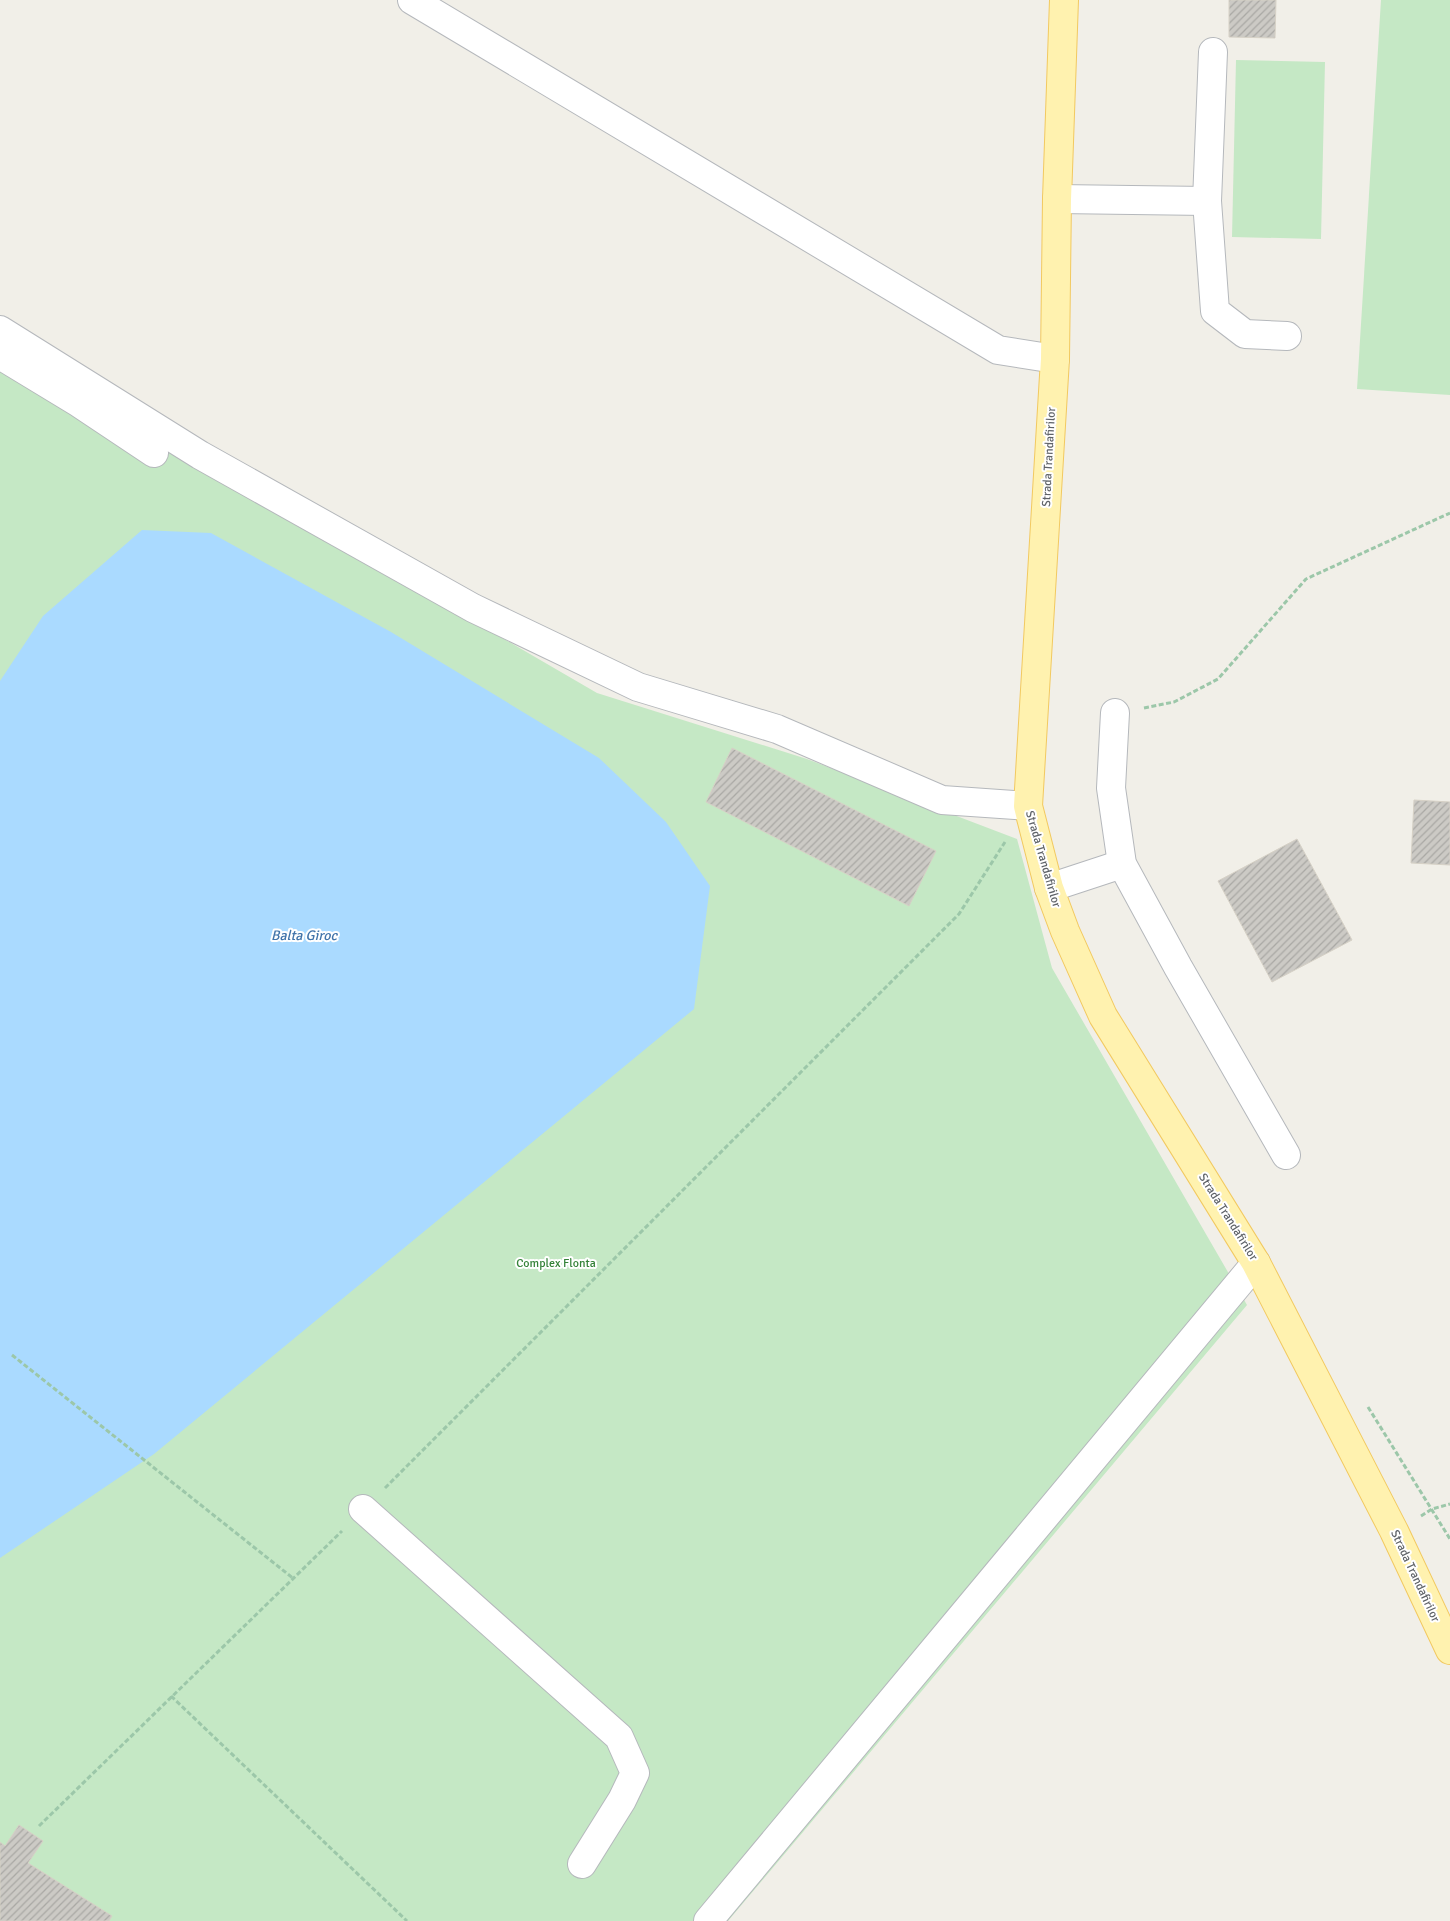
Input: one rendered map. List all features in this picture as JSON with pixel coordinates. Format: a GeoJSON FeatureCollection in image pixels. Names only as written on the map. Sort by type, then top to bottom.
{"type":"FeatureCollection","features":[{"type":"Feature","properties":{"kind":"main road","name":"Strada Trandafirilor"},"geometry":{"type":"LineString","coordinates":[[1064,0],[1057,199],[1055,359],[1028,806],[1049,888],[1065,931],[1104,1016],[1256,1263],[1394,1531],[1450,1650]]}},
{"type":"Feature","properties":{"kind":"street"},"geometry":{"type":"LineString","coordinates":[[412,0],[998,350],[1055,359]]}},
{"type":"Feature","properties":{"kind":"street"},"geometry":{"type":"LineString","coordinates":[[1213,52],[1201,201],[1215,311],[1245,334],[1287,336]]}},
{"type":"Feature","properties":{"kind":"street"},"geometry":{"type":"LineString","coordinates":[[1057,199],[1201,201]]}},
{"type":"Feature","properties":{"kind":"street"},"geometry":{"type":"LineString","coordinates":[[0,330],[200,455],[473,608],[638,688],[777,729],[942,800],[1028,806]]}},
{"type":"Feature","properties":{"kind":"street"},"geometry":{"type":"LineString","coordinates":[[0,356],[79,403],[154,453]]}},
{"type":"Feature","properties":{"kind":"street"},"geometry":{"type":"LineString","coordinates":[[1115,713],[1112,788],[1122,864],[1178,967],[1286,1155]]}},
{"type":"Feature","properties":{"kind":"street"},"geometry":{"type":"LineString","coordinates":[[1049,888],[1122,864]]}},
{"type":"Feature","properties":{"kind":"street"},"geometry":{"type":"LineString","coordinates":[[708,1921],[1256,1263]]}},
{"type":"Feature","properties":{"kind":"street"},"geometry":{"type":"LineString","coordinates":[[364,1509],[619,1738],[635,1773],[622,1800],[582,1864]]}},
{"type":"Feature","properties":{"kind":"path"},"geometry":{"type":"LineString","coordinates":[[1115,713],[1174,702],[1218,679],[1306,579],[1450,513]]}},
{"type":"Feature","properties":{"kind":"path"},"geometry":{"type":"LineString","coordinates":[[39,1826],[171,1696],[294,1579],[959,914],[1028,806]]}},
{"type":"Feature","properties":{"kind":"path"},"geometry":{"type":"LineString","coordinates":[[12,1355],[294,1579]]}},
{"type":"Feature","properties":{"kind":"path"},"geometry":{"type":"LineString","coordinates":[[171,1696],[407,1921]]}},
{"type":"Feature","properties":{"kind":"green space"},"geometry":{"type":"Polygon","coordinates":[[[1381,0],[1450,0],[1450,395],[1357,389],[1381,0]]]}},
{"type":"Feature","properties":{"kind":"green space"},"geometry":{"type":"Polygon","coordinates":[[[1236,60],[1325,62],[1321,239],[1232,237],[1236,60]]]}},
{"type":"Feature","properties":{"kind":"green space","name":"Complex Flonta"},"geometry":{"type":"Polygon","coordinates":[[[0,346],[597,693],[807,759],[1017,839],[1052,968],[1247,1305],[728,1921],[0,1921],[0,346]]]}},
{"type":"Feature","properties":{"kind":"water","name":"Balta Giroc"},"geometry":{"type":"Polygon","coordinates":[[[142,530],[211,533],[391,632],[599,758],[666,822],[710,886],[694,1009],[154,1454],[0,1558],[0,681],[43,616],[142,530]]]}},
{"type":"Feature","properties":{"kind":"building"},"geometry":{"type":"Polygon","coordinates":[[[1229,0],[1276,0],[1275,38],[1229,37],[1229,0]]]}},
{"type":"Feature","properties":{"kind":"building"},"geometry":{"type":"Polygon","coordinates":[[[732,748],[936,851],[909,906],[706,802],[732,748]]]}},
{"type":"Feature","properties":{"kind":"building"},"geometry":{"type":"Polygon","coordinates":[[[1414,800],[1450,802],[1450,865],[1411,863],[1414,800]]]}},
{"type":"Feature","properties":{"kind":"building"},"geometry":{"type":"Polygon","coordinates":[[[1297,839],[1352,940],[1272,982],[1218,881],[1297,839]]]}},
{"type":"Feature","properties":{"kind":"building"},"geometry":{"type":"Polygon","coordinates":[[[19,1825],[43,1841],[28,1863],[112,1916],[109,1921],[0,1921],[0,1842],[5,1846],[19,1825]]]}}]}
